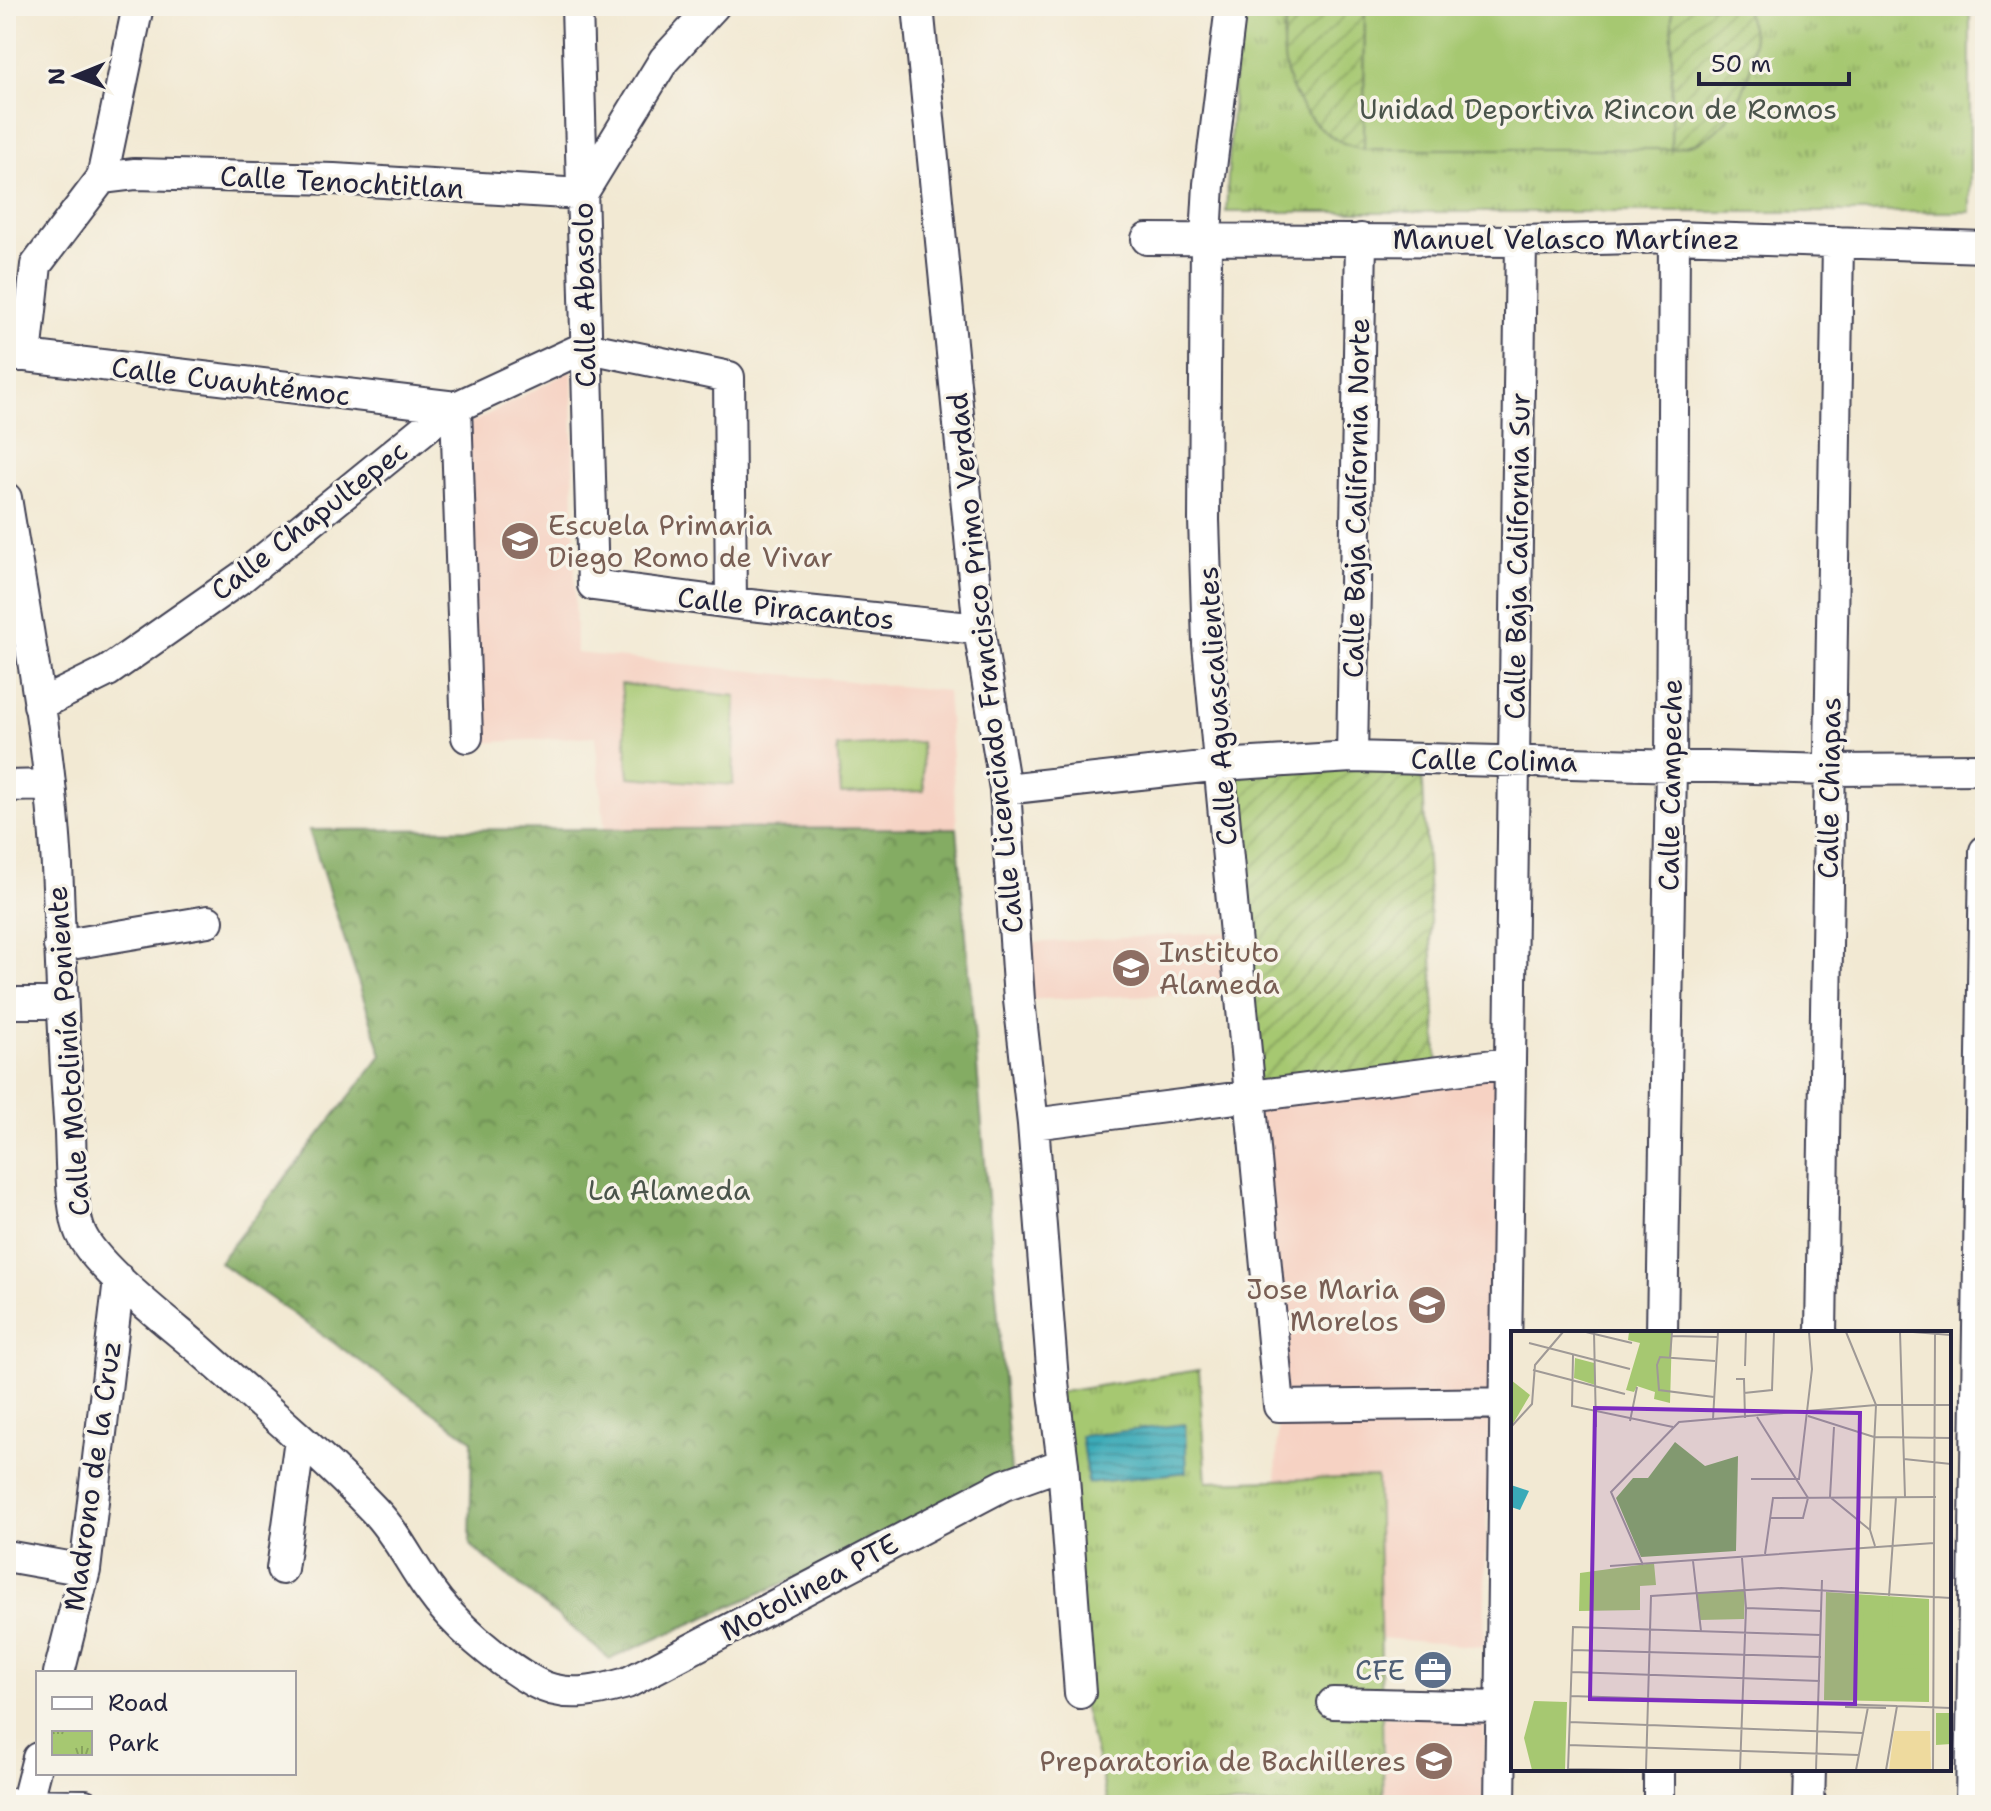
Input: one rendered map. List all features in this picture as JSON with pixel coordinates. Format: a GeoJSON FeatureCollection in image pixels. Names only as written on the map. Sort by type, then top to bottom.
{"type":"FeatureCollection","features":[{"type":"Feature","properties":{"kind":"street"},"geometry":{"type":"LineString","coordinates":[[16,356],[36,265],[102,178],[138,6]]}},
{"type":"Feature","properties":{"kind":"street","name":"Calle Abasolo"},"geometry":{"type":"LineString","coordinates":[[577,6],[593,585]]}},
{"type":"Feature","properties":{"kind":"street"},"geometry":{"type":"LineString","coordinates":[[582,194],[664,60],[714,6]]}},
{"type":"Feature","properties":{"kind":"street","name":"Calle Licenciado Francisco Primo Verdad"},"geometry":{"type":"LineString","coordinates":[[918,6],[979,629],[1005,789],[1019,1000],[1063,1464],[1080,1693]]}},
{"type":"Feature","properties":{"kind":"street","name":"Calle Aguascalientes"},"geometry":{"type":"LineString","coordinates":[[1231,6],[1209,184],[1206,238],[1205,536],[1208,644],[1279,1406],[1509,1404]]}},
{"type":"Feature","properties":{"kind":"street","name":"Calle Tenochtitlan"},"geometry":{"type":"LineString","coordinates":[[102,178],[135,174],[334,179],[582,194]]}},
{"type":"Feature","properties":{"kind":"street","name":"Manuel Velasco Martínez"},"geometry":{"type":"LineString","coordinates":[[1147,239],[1521,241],[1674,237],[1985,247]]}},
{"type":"Feature","properties":{"kind":"street","name":"Calle Campeche"},"geometry":{"type":"LineString","coordinates":[[1662,1331],[1671,765],[1674,237]]}},
{"type":"Feature","properties":{"kind":"street","name":"Calle Baja California Norte"},"geometry":{"type":"LineString","coordinates":[[1352,757],[1361,239]]}},
{"type":"Feature","properties":{"kind":"street","name":"Calle Baja California Sur"},"geometry":{"type":"LineString","coordinates":[[1500,1805],[1509,1404],[1509,1063],[1521,241]]}},
{"type":"Feature","properties":{"kind":"street","name":"Calle Chiapas"},"geometry":{"type":"LineString","coordinates":[[1821,1331],[1838,242]]}},
{"type":"Feature","properties":{"kind":"street"},"geometry":{"type":"LineString","coordinates":[[585,347],[729,377],[731,603]]}},
{"type":"Feature","properties":{"kind":"street","name":"Calle Chapultepec"},"geometry":{"type":"LineString","coordinates":[[39,705],[108,671],[242,577],[440,416],[585,347]]}},
{"type":"Feature","properties":{"kind":"street","name":"Calle Cuauhtémoc"},"geometry":{"type":"LineString","coordinates":[[16,356],[456,407]]}},
{"type":"Feature","properties":{"kind":"street"},"geometry":{"type":"LineString","coordinates":[[456,407],[467,737]]}},
{"type":"Feature","properties":{"kind":"street","name":"Calle Motolinía Poniente"},"geometry":{"type":"LineString","coordinates":[[6,498],[39,705],[48,785],[58,885],[62,1003],[76,1211],[82,1239],[119,1279],[300,1439],[374,1510],[394,1533],[429,1589],[461,1629],[532,1681],[551,1690]]}},
{"type":"Feature","properties":{"kind":"street","name":"Calle Piracantos"},"geometry":{"type":"LineString","coordinates":[[593,585],[979,629]]}},
{"type":"Feature","properties":{"kind":"street","name":"Calle Colima"},"geometry":{"type":"LineString","coordinates":[[1005,789],[1221,765],[1352,757],[1829,770],[1985,769]]}},
{"type":"Feature","properties":{"kind":"street"},"geometry":{"type":"LineString","coordinates":[[6,786],[48,785]]}},
{"type":"Feature","properties":{"kind":"street"},"geometry":{"type":"LineString","coordinates":[[1971,1805],[1970,1411],[1985,851]]}},
{"type":"Feature","properties":{"kind":"street"},"geometry":{"type":"LineString","coordinates":[[59,946],[208,921]]}},
{"type":"Feature","properties":{"kind":"street"},"geometry":{"type":"LineString","coordinates":[[6,1003],[62,1003]]}},
{"type":"Feature","properties":{"kind":"street"},"geometry":{"type":"LineString","coordinates":[[1033,1124],[1509,1063]]}},
{"type":"Feature","properties":{"kind":"street","name":"Madrono de la Cruz"},"geometry":{"type":"LineString","coordinates":[[60,1671],[85,1570],[119,1279]]}},
{"type":"Feature","properties":{"kind":"street"},"geometry":{"type":"LineString","coordinates":[[282,1569],[300,1439]]}},
{"type":"Feature","properties":{"kind":"street","name":"Motolinea PTE"},"geometry":{"type":"LineString","coordinates":[[551,1690],[568,1694],[627,1683],[1004,1485],[1063,1464]]}},
{"type":"Feature","properties":{"kind":"street"},"geometry":{"type":"LineString","coordinates":[[6,1556],[85,1570]]}},
{"type":"Feature","properties":{"kind":"street"},"geometry":{"type":"LineString","coordinates":[[1333,1703],[1501,1707]]}},
{"type":"Feature","properties":{"kind":"street"},"geometry":{"type":"LineString","coordinates":[[36,1763],[20,1804],[85,1805]]}},
{"type":"Feature","properties":{"kind":"street"},"geometry":{"type":"LineString","coordinates":[[1659,1771],[1659,1805]]}},
{"type":"Feature","properties":{"kind":"street"},"geometry":{"type":"LineString","coordinates":[[1809,1805],[1810,1771]]}},
{"type":"Feature","properties":{"kind":"shaded area","name":"Escuela Primaria Diego Romo de Vivar"},"geometry":{"type":"Polygon","coordinates":[[[572,370],[576,653],[947,691],[957,828],[605,830],[595,736],[477,743],[458,430],[572,370]]]}},
{"type":"Feature","properties":{"kind":"shaded area","name":"Instituto Alameda"},"geometry":{"type":"Polygon","coordinates":[[[1236,932],[1241,992],[1019,1000],[1026,943],[1236,932]]]}},
{"type":"Feature","properties":{"kind":"shaded area"},"geometry":{"type":"Polygon","coordinates":[[[1509,1063],[1505,1404],[1489,1404],[1484,1647],[1381,1638],[1377,1477],[1276,1480],[1279,1406],[1249,1096],[1509,1063]]]}},
{"type":"Feature","properties":{"kind":"shaded area","name":"Preparatoria de Bachilleres"},"geometry":{"type":"Polygon","coordinates":[[[1384,1717],[1485,1717],[1483,1805],[1385,1805],[1384,1717]]]}},
{"type":"Feature","properties":{"kind":"green space","name":"Unidad Deportiva Rincon de Romos"},"geometry":{"type":"Polygon","coordinates":[[[1238,6],[1970,6],[1970,212],[1226,212],[1238,6]]]}},
{"type":"Feature","properties":{"kind":"green space"},"geometry":{"type":"Polygon","coordinates":[[[1292,6],[1365,6],[1364,149],[1342,143],[1323,131],[1295,95],[1283,50],[1285,28],[1292,6]]]}},
{"type":"Feature","properties":{"kind":"green space"},"geometry":{"type":"Polygon","coordinates":[[[1365,6],[1672,6],[1671,149],[1364,149],[1365,6]]]}},
{"type":"Feature","properties":{"kind":"green space"},"geometry":{"type":"Polygon","coordinates":[[[1672,6],[1744,6],[1753,38],[1749,72],[1730,115],[1709,136],[1671,149],[1672,6]]]}},
{"type":"Feature","properties":{"kind":"green space"},"geometry":{"type":"Polygon","coordinates":[[[621,684],[736,696],[733,785],[629,777],[621,684]]]}},
{"type":"Feature","properties":{"kind":"green space"},"geometry":{"type":"Polygon","coordinates":[[[921,742],[924,791],[841,794],[837,747],[921,742]]]}},
{"type":"Feature","properties":{"kind":"green space"},"geometry":{"type":"Polygon","coordinates":[[[1221,765],[1422,766],[1438,1072],[1249,1096],[1221,765]]]}},
{"type":"Feature","properties":{"kind":"green space","name":"La Alameda"},"geometry":{"type":"Polygon","coordinates":[[[957,828],[1012,1483],[610,1659],[470,1545],[472,1440],[219,1262],[382,1055],[309,830],[957,828]]]}},
{"type":"Feature","properties":{"kind":"green space"},"geometry":{"type":"Polygon","coordinates":[[[1199,1370],[1207,1482],[1377,1477],[1384,1805],[1109,1805],[1080,1693],[1054,1393],[1199,1370]]]}},
{"type":"Feature","properties":{"kind":"water"},"geometry":{"type":"Polygon","coordinates":[[[1185,1424],[1187,1472],[1088,1483],[1081,1436],[1185,1424]]]}},
{"type":"Feature","properties":{"kind":"place","name":"Escuela Primaria Diego Romo de Vivar"},"geometry":{"type":"Point","coordinates":[520,541]}},
{"type":"Feature","properties":{"kind":"place","name":"Instituto Alameda"},"geometry":{"type":"Point","coordinates":[1131,968]}},
{"type":"Feature","properties":{"kind":"place","name":"Jose Maria Morelos"},"geometry":{"type":"Point","coordinates":[1427,1305]}},
{"type":"Feature","properties":{"kind":"place","name":"CFE"},"geometry":{"type":"Point","coordinates":[1433,1670]}},
{"type":"Feature","properties":{"kind":"place","name":"Preparatoria de Bachilleres"},"geometry":{"type":"Point","coordinates":[1434,1761]}}]}
